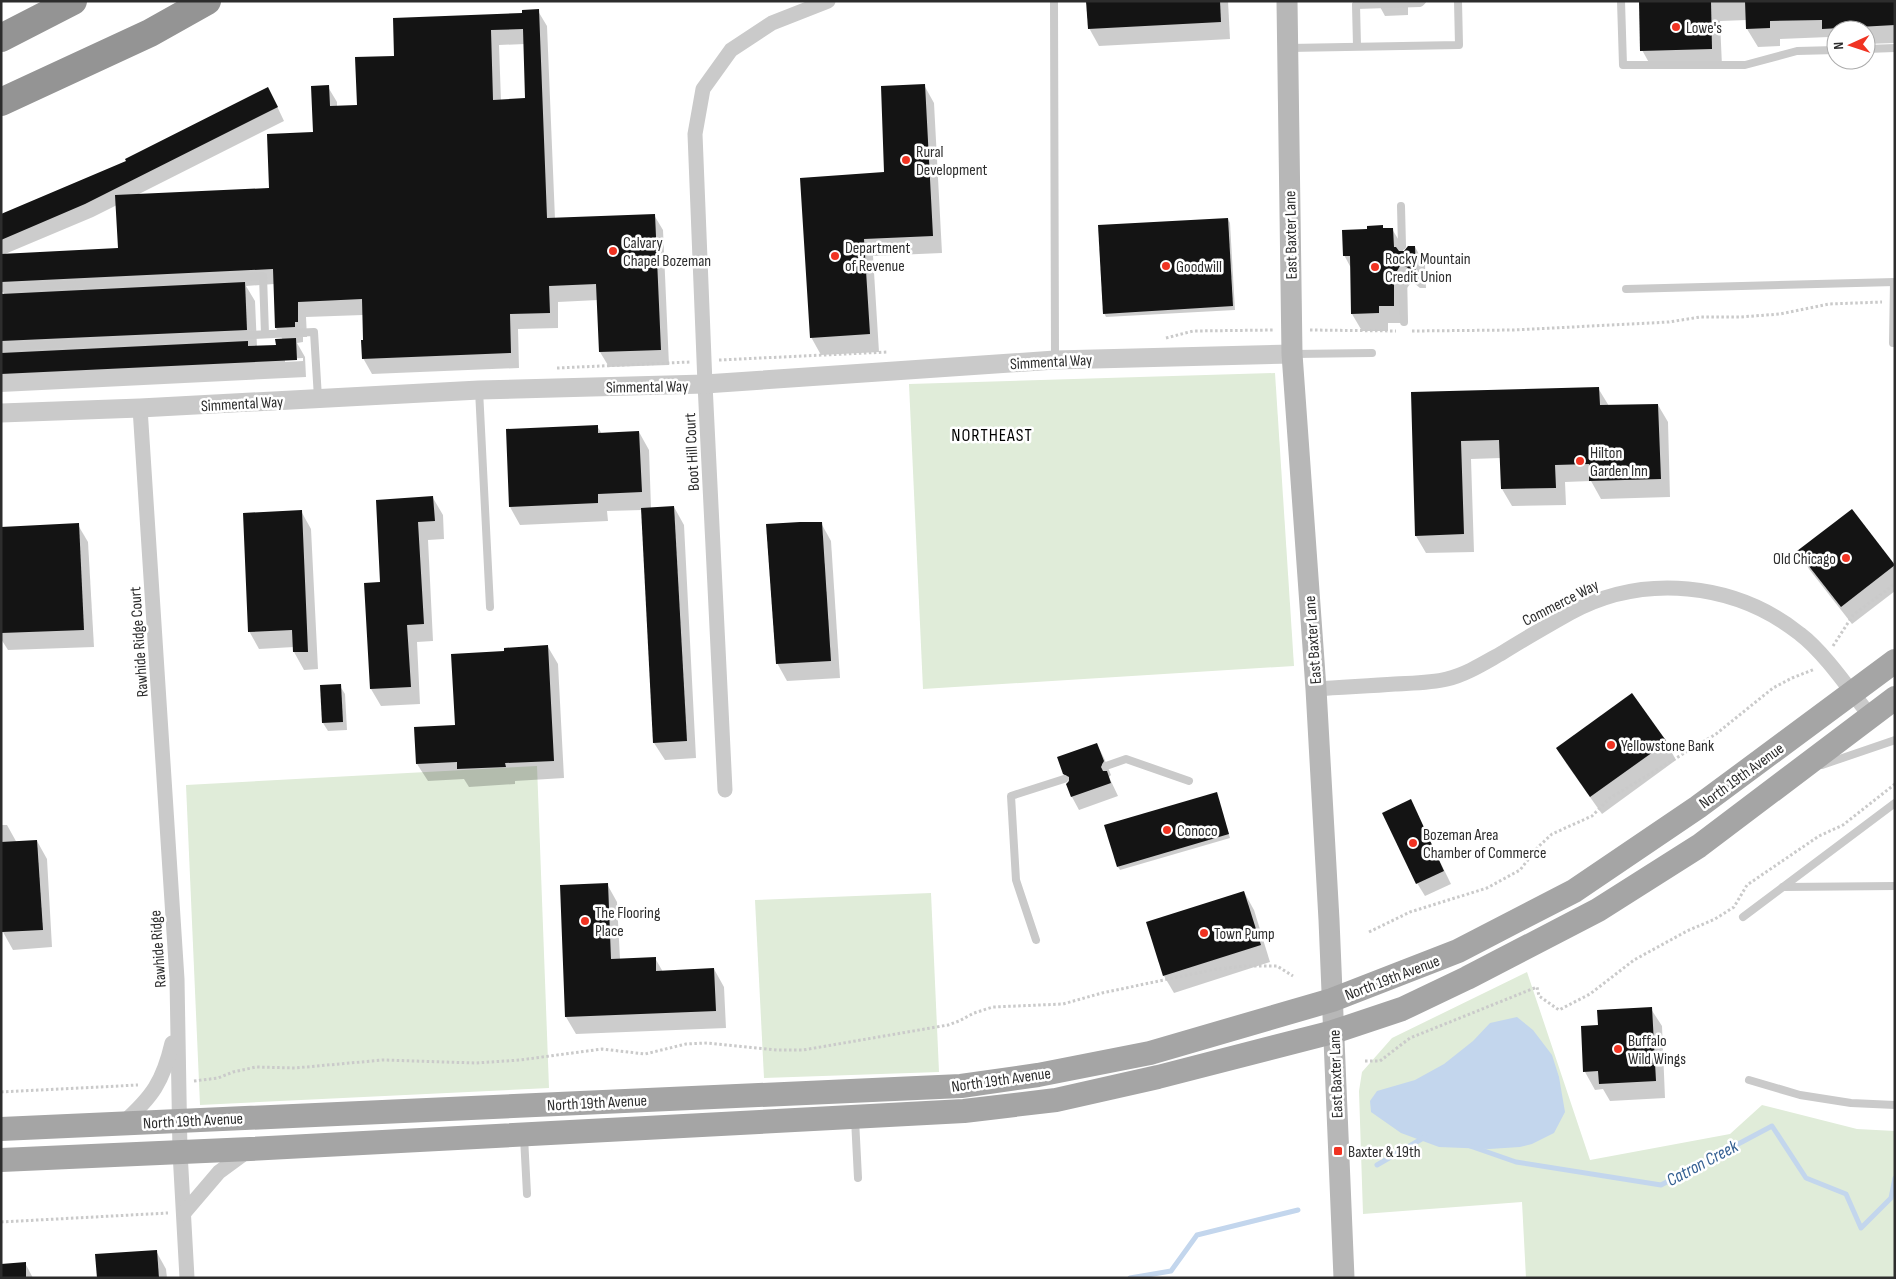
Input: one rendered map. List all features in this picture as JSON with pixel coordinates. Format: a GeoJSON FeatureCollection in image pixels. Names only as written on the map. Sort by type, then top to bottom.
{"type":"FeatureCollection","features":[{"type":"Feature","properties":{"kind":"highway"},"geometry":{"type":"LineString","coordinates":[[1,38],[73,1]]}},
{"type":"Feature","properties":{"kind":"highway"},"geometry":{"type":"LineString","coordinates":[[1,102],[150,33],[207,1]]}},
{"type":"Feature","properties":{"kind":"main road","name":"East Baxter Lane"},"geometry":{"type":"LineString","coordinates":[[1287,1],[1292,354],[1316,689],[1344,1278]]}},
{"type":"Feature","properties":{"kind":"main road","name":"North 19th Avenue"},"geometry":{"type":"LineString","coordinates":[[1,1129],[961,1086],[1038,1075],[1150,1053],[1332,1000],[1458,951],[1574,891],[1698,806],[1895,661]]}},
{"type":"Feature","properties":{"kind":"main road","name":"North 19th Avenue"},"geometry":{"type":"LineString","coordinates":[[1,1160],[250,1149],[964,1111],[1056,1100],[1158,1077],[1333,1032],[1402,1010],[1467,978],[1598,910],[1699,846],[1895,698]]}},
{"type":"Feature","properties":{"kind":"street","name":"Boot Hill Court"},"geometry":{"type":"LineString","coordinates":[[725,790],[695,134],[703,89],[731,50],[772,23],[828,1]]}},
{"type":"Feature","properties":{"kind":"street","name":"Simmental Way"},"geometry":{"type":"LineString","coordinates":[[1,413],[140,408],[479,390],[705,384],[1055,360],[1292,354]]}},
{"type":"Feature","properties":{"kind":"street","name":"Rawhide Ridge Court"},"geometry":{"type":"LineString","coordinates":[[140,408],[169,874]]}},
{"type":"Feature","properties":{"kind":"street","name":"Commerce Way"},"geometry":{"type":"LineString","coordinates":[[1316,689],[1418,683],[1447,679],[1474,669],[1595,600],[1621,592],[1677,587],[1734,597],[1782,620],[1802,635],[1852,692],[1871,717]]}},
{"type":"Feature","properties":{"kind":"street","name":"Rawhide Ridge"},"geometry":{"type":"LineString","coordinates":[[169,874],[177,979],[180,1152],[187,1278]]}},
{"type":"Feature","properties":{"kind":"street","name":"Rawhide Ridge"},"geometry":{"type":"LineString","coordinates":[[123,1123],[142,1106],[157,1084],[166,1067],[177,1022]]}},
{"type":"Feature","properties":{"kind":"street"},"geometry":{"type":"LineString","coordinates":[[184,1213],[219,1172],[250,1149]]}},
{"type":"Feature","properties":{"kind":"lane"},"geometry":{"type":"LineString","coordinates":[[1054,1],[1055,360]]}},
{"type":"Feature","properties":{"kind":"lane"},"geometry":{"type":"LineString","coordinates":[[1357,46],[1357,3],[1420,3],[1422,1]]}},
{"type":"Feature","properties":{"kind":"lane"},"geometry":{"type":"LineString","coordinates":[[1288,48],[1458,44],[1458,1]]}},
{"type":"Feature","properties":{"kind":"lane"},"geometry":{"type":"LineString","coordinates":[[1622,1],[1622,65],[1745,65],[1797,51],[1826,50]]}},
{"type":"Feature","properties":{"kind":"lane"},"geometry":{"type":"LineString","coordinates":[[1876,49],[1895,48]]}},
{"type":"Feature","properties":{"kind":"lane"},"geometry":{"type":"LineString","coordinates":[[1401,206],[1402,246]]}},
{"type":"Feature","properties":{"kind":"lane"},"geometry":{"type":"LineString","coordinates":[[1403,271],[1404,322]]}},
{"type":"Feature","properties":{"kind":"lane"},"geometry":{"type":"LineString","coordinates":[[1,288],[263,276],[266,334]]}},
{"type":"Feature","properties":{"kind":"lane"},"geometry":{"type":"LineString","coordinates":[[1626,289],[1894,282],[1893,343]]}},
{"type":"Feature","properties":{"kind":"lane"},"geometry":{"type":"LineString","coordinates":[[1,347],[314,332],[318,398]]}},
{"type":"Feature","properties":{"kind":"lane"},"geometry":{"type":"LineString","coordinates":[[1292,354],[1372,353]]}},
{"type":"Feature","properties":{"kind":"lane"},"geometry":{"type":"LineString","coordinates":[[479,390],[490,607]]}},
{"type":"Feature","properties":{"kind":"lane"},"geometry":{"type":"LineString","coordinates":[[1798,772],[1895,740]]}},
{"type":"Feature","properties":{"kind":"lane"},"geometry":{"type":"LineString","coordinates":[[1106,766],[1126,759],[1189,781]]}},
{"type":"Feature","properties":{"kind":"lane"},"geometry":{"type":"LineString","coordinates":[[1036,940],[1016,880],[1012,796],[1064,778]]}},
{"type":"Feature","properties":{"kind":"lane"},"geometry":{"type":"LineString","coordinates":[[1743,917],[1895,803]]}},
{"type":"Feature","properties":{"kind":"lane"},"geometry":{"type":"LineString","coordinates":[[1783,888],[1895,886]]}},
{"type":"Feature","properties":{"kind":"lane"},"geometry":{"type":"LineString","coordinates":[[1749,1080],[1800,1095],[1851,1103],[1895,1105]]}},
{"type":"Feature","properties":{"kind":"lane"},"geometry":{"type":"LineString","coordinates":[[855,1117],[858,1178]]}},
{"type":"Feature","properties":{"kind":"lane"},"geometry":{"type":"LineString","coordinates":[[524,1134],[527,1194]]}},
{"type":"Feature","properties":{"kind":"path"},"geometry":{"type":"LineString","coordinates":[[1369,932],[1410,912],[1487,888],[1520,870],[1538,847],[1552,834],[1592,816],[1610,798],[1716,734],[1773,688],[1815,669],[1824,659],[1853,615],[1895,584]]}},
{"type":"Feature","properties":{"kind":"path"},"geometry":{"type":"LineString","coordinates":[[1365,1061],[1380,1061],[1410,1038],[1537,987],[1539,996],[1559,1010],[1590,994],[1634,960],[1715,919],[1734,907],[1747,886],[1819,836],[1842,825],[1895,784]]}},
{"type":"Feature","properties":{"kind":"path"},"geometry":{"type":"LineString","coordinates":[[179,1082],[218,1078],[233,1072],[256,1067],[295,1068],[383,1060],[476,1063],[520,1060],[602,1049],[646,1054],[686,1044],[707,1043],[776,1050],[803,1050],[948,1025],[993,1007],[1064,1004],[1102,993],[1211,970],[1245,966],[1277,966],[1293,976]]}},
{"type":"Feature","properties":{"kind":"path"},"geometry":{"type":"LineString","coordinates":[[1,1092],[157,1084]]}},
{"type":"Feature","properties":{"kind":"path"},"geometry":{"type":"LineString","coordinates":[[1,1222],[184,1213]]}},
{"type":"Feature","properties":{"kind":"green space"},"geometry":{"type":"Polygon","coordinates":[[[1275,373],[1294,666],[923,689],[909,384],[1275,373]]]}},
{"type":"Feature","properties":{"kind":"green space"},"geometry":{"type":"Polygon","coordinates":[[[537,766],[549,1088],[200,1105],[186,785],[537,766]]]}},
{"type":"Feature","properties":{"kind":"green space"},"geometry":{"type":"Polygon","coordinates":[[[931,893],[939,1072],[764,1078],[755,900],[931,893]]]}},
{"type":"Feature","properties":{"kind":"green space"},"geometry":{"type":"Polygon","coordinates":[[[1527,972],[1590,1160],[1730,1134],[1762,1105],[1857,1129],[1895,1131],[1895,1278],[1526,1278],[1522,1202],[1363,1214],[1359,1091],[1362,1072],[1392,1038],[1527,972]]]}},
{"type":"Feature","properties":{"kind":"water"},"geometry":{"type":"Polygon","coordinates":[[[1517,1017],[1533,1030],[1552,1055],[1559,1077],[1565,1112],[1554,1133],[1532,1144],[1520,1147],[1489,1149],[1439,1147],[1401,1133],[1371,1112],[1370,1101],[1377,1091],[1415,1080],[1444,1064],[1473,1041],[1490,1023],[1517,1017]]]}},
{"type":"Feature","properties":{"kind":"building"},"geometry":{"type":"Polygon","coordinates":[[[1086,1],[1220,1],[1221,22],[1088,29],[1086,1]]]}},
{"type":"Feature","properties":{"kind":"building"},"geometry":{"type":"Polygon","coordinates":[[[1639,1],[1711,1],[1712,49],[1640,51],[1639,1]]]}},
{"type":"Feature","properties":{"kind":"building"},"geometry":{"type":"Polygon","coordinates":[[[1745,1],[1895,1],[1895,25],[1876,26],[1876,20],[1826,20],[1826,29],[1822,29],[1822,20],[1770,21],[1770,28],[1746,29],[1745,1]]]}},
{"type":"Feature","properties":{"kind":"building"},"geometry":{"type":"Polygon","coordinates":[[[539,9],[547,218],[655,214],[661,350],[599,352],[596,284],[549,286],[550,313],[510,314],[511,353],[362,359],[362,299],[298,302],[298,322],[295,322],[295,327],[275,328],[273,269],[1,282],[1,254],[118,248],[115,195],[269,188],[267,134],[313,132],[311,86],[329,85],[330,106],[357,105],[355,57],[394,56],[393,18],[522,13],[522,10],[539,9]],[[523,29],[491,30],[493,100],[525,98],[523,29]]]}},
{"type":"Feature","properties":{"kind":"building"},"geometry":{"type":"Polygon","coordinates":[[[925,84],[933,236],[864,239],[870,334],[810,338],[800,178],[884,172],[881,86],[925,84]]]}},
{"type":"Feature","properties":{"kind":"building"},"geometry":{"type":"Polygon","coordinates":[[[268,87],[278,107],[85,204],[1,240],[1,214],[126,161],[125,159],[268,87]]]}},
{"type":"Feature","properties":{"kind":"building","name":"Goodwill"},"geometry":{"type":"Polygon","coordinates":[[[1228,218],[1233,306],[1103,314],[1098,225],[1228,218]]]}},
{"type":"Feature","properties":{"kind":"building"},"geometry":{"type":"Polygon","coordinates":[[[1383,225],[1383,228],[1393,228],[1394,247],[1399,251],[1404,251],[1408,246],[1415,246],[1416,271],[1409,271],[1403,265],[1397,271],[1394,271],[1394,306],[1379,306],[1379,313],[1351,314],[1350,256],[1343,256],[1342,230],[1367,229],[1367,226],[1383,225]]]}},
{"type":"Feature","properties":{"kind":"building"},"geometry":{"type":"Polygon","coordinates":[[[245,282],[247,330],[1,341],[1,294],[245,282]]]}},
{"type":"Feature","properties":{"kind":"building"},"geometry":{"type":"Polygon","coordinates":[[[296,338],[297,360],[1,374],[1,353],[248,341],[248,346],[276,345],[275,339],[296,338]]]}},
{"type":"Feature","properties":{"kind":"building","name":"Hilton Garden Inn"},"geometry":{"type":"Polygon","coordinates":[[[1599,387],[1600,405],[1658,404],[1661,479],[1589,481],[1589,464],[1555,465],[1556,488],[1501,489],[1499,440],[1461,441],[1464,534],[1415,536],[1411,392],[1599,387]]]}},
{"type":"Feature","properties":{"kind":"building"},"geometry":{"type":"Polygon","coordinates":[[[598,425],[598,433],[639,431],[642,492],[598,494],[598,503],[509,507],[506,429],[598,425]]]}},
{"type":"Feature","properties":{"kind":"building"},"geometry":{"type":"Polygon","coordinates":[[[433,496],[435,521],[418,522],[424,624],[407,625],[411,687],[370,689],[364,583],[380,582],[376,500],[433,496]]]}},
{"type":"Feature","properties":{"kind":"building"},"geometry":{"type":"Polygon","coordinates":[[[674,506],[687,741],[653,743],[641,508],[674,506]]]}},
{"type":"Feature","properties":{"kind":"building","name":"Old Chicago"},"geometry":{"type":"Polygon","coordinates":[[[1852,509],[1895,565],[1841,607],[1797,551],[1852,509]]]}},
{"type":"Feature","properties":{"kind":"building"},"geometry":{"type":"Polygon","coordinates":[[[302,510],[308,652],[293,652],[292,630],[248,632],[243,513],[302,510]]]}},
{"type":"Feature","properties":{"kind":"building"},"geometry":{"type":"Polygon","coordinates":[[[822,522],[831,661],[776,664],[766,524],[822,522]]]}},
{"type":"Feature","properties":{"kind":"building"},"geometry":{"type":"Polygon","coordinates":[[[79,523],[84,630],[1,633],[1,527],[79,523]]]}},
{"type":"Feature","properties":{"kind":"building"},"geometry":{"type":"Polygon","coordinates":[[[548,645],[554,761],[505,763],[506,767],[457,769],[457,762],[416,764],[414,727],[455,725],[451,654],[504,651],[504,648],[548,645]]]}},
{"type":"Feature","properties":{"kind":"building"},"geometry":{"type":"Polygon","coordinates":[[[341,684],[343,722],[322,723],[320,685],[341,684]]]}},
{"type":"Feature","properties":{"kind":"building"},"geometry":{"type":"Polygon","coordinates":[[[1632,693],[1667,742],[1590,797],[1556,748],[1632,693]]]}},
{"type":"Feature","properties":{"kind":"building"},"geometry":{"type":"Polygon","coordinates":[[[1097,743],[1104,761],[1101,767],[1103,771],[1107,771],[1111,783],[1071,797],[1066,784],[1069,781],[1069,777],[1063,774],[1057,757],[1097,743]]]}},
{"type":"Feature","properties":{"kind":"building","name":"Conoco"},"geometry":{"type":"Polygon","coordinates":[[[1217,792],[1229,834],[1117,867],[1104,825],[1217,792]]]}},
{"type":"Feature","properties":{"kind":"building"},"geometry":{"type":"Polygon","coordinates":[[[1411,799],[1444,871],[1416,884],[1382,813],[1411,799]]]}},
{"type":"Feature","properties":{"kind":"building"},"geometry":{"type":"Polygon","coordinates":[[[37,840],[43,930],[2,932],[1,842],[37,840]]]}},
{"type":"Feature","properties":{"kind":"building","name":"The Flooring Place"},"geometry":{"type":"Polygon","coordinates":[[[608,883],[611,959],[656,957],[656,971],[714,968],[716,1011],[565,1017],[560,885],[608,883]]]}},
{"type":"Feature","properties":{"kind":"building","name":"Town Pump"},"geometry":{"type":"Polygon","coordinates":[[[1244,891],[1261,945],[1163,976],[1146,922],[1244,891]]]}},
{"type":"Feature","properties":{"kind":"building","name":"Buffalo Wild Wings"},"geometry":{"type":"Polygon","coordinates":[[[1652,1007],[1656,1081],[1599,1084],[1598,1071],[1583,1072],[1581,1026],[1598,1025],[1597,1010],[1652,1007]]]}},
{"type":"Feature","properties":{"kind":"building"},"geometry":{"type":"Polygon","coordinates":[[[157,1250],[159,1278],[97,1278],[95,1254],[157,1250]]]}},
{"type":"Feature","properties":{"kind":"building"},"geometry":{"type":"Polygon","coordinates":[[[26,1262],[26,1278],[1,1278],[1,1264],[26,1262]]]}},
{"type":"Feature","properties":{"kind":"waterway","name":"Catron Creek"},"geometry":{"type":"LineString","coordinates":[[1470,1146],[1516,1162],[1661,1185],[1772,1126],[1806,1178],[1846,1194],[1861,1228],[1891,1198],[1895,1178]]}},
{"type":"Feature","properties":{"kind":"waterway","name":"Catron Creek"},"geometry":{"type":"LineString","coordinates":[[1377,1165],[1425,1137]]}},
{"type":"Feature","properties":{"kind":"waterway"},"geometry":{"type":"LineString","coordinates":[[1130,1278],[1171,1271],[1197,1235],[1298,1210]]}},
{"type":"Feature","properties":{"kind":"place","name":"Lowe's"},"geometry":{"type":"Point","coordinates":[1676,27]}},
{"type":"Feature","properties":{"kind":"place","name":"Rural Development"},"geometry":{"type":"Point","coordinates":[906,160]}},
{"type":"Feature","properties":{"kind":"place","name":"Calvary Chapel Bozeman"},"geometry":{"type":"Point","coordinates":[613,251]}},
{"type":"Feature","properties":{"kind":"place","name":"Department of Revenue"},"geometry":{"type":"Point","coordinates":[835,256]}},
{"type":"Feature","properties":{"kind":"place","name":"Goodwill"},"geometry":{"type":"Point","coordinates":[1166,266]}},
{"type":"Feature","properties":{"kind":"place","name":"Rocky Mountain Credit Union"},"geometry":{"type":"Point","coordinates":[1375,267]}},
{"type":"Feature","properties":{"kind":"place","name":"Hilton Garden Inn"},"geometry":{"type":"Point","coordinates":[1580,461]}},
{"type":"Feature","properties":{"kind":"place","name":"Old Chicago"},"geometry":{"type":"Point","coordinates":[1846,558]}},
{"type":"Feature","properties":{"kind":"place","name":"Yellowstone Bank"},"geometry":{"type":"Point","coordinates":[1611,745]}},
{"type":"Feature","properties":{"kind":"place","name":"Conoco"},"geometry":{"type":"Point","coordinates":[1167,830]}},
{"type":"Feature","properties":{"kind":"place","name":"Bozeman Area Chamber of Commerce"},"geometry":{"type":"Point","coordinates":[1413,843]}},
{"type":"Feature","properties":{"kind":"place","name":"The Flooring Place"},"geometry":{"type":"Point","coordinates":[585,921]}},
{"type":"Feature","properties":{"kind":"place","name":"Town Pump"},"geometry":{"type":"Point","coordinates":[1204,933]}},
{"type":"Feature","properties":{"kind":"place","name":"Buffalo Wild Wings"},"geometry":{"type":"Point","coordinates":[1618,1049]}},
{"type":"Feature","properties":{"kind":"place","name":"Baxter & 19th"},"geometry":{"type":"Point","coordinates":[1338,1151]}},
{"type":"Feature","properties":{"kind":"district","name":"NORTHEAST"},"geometry":{"type":"Point","coordinates":[992,435]}}]}
